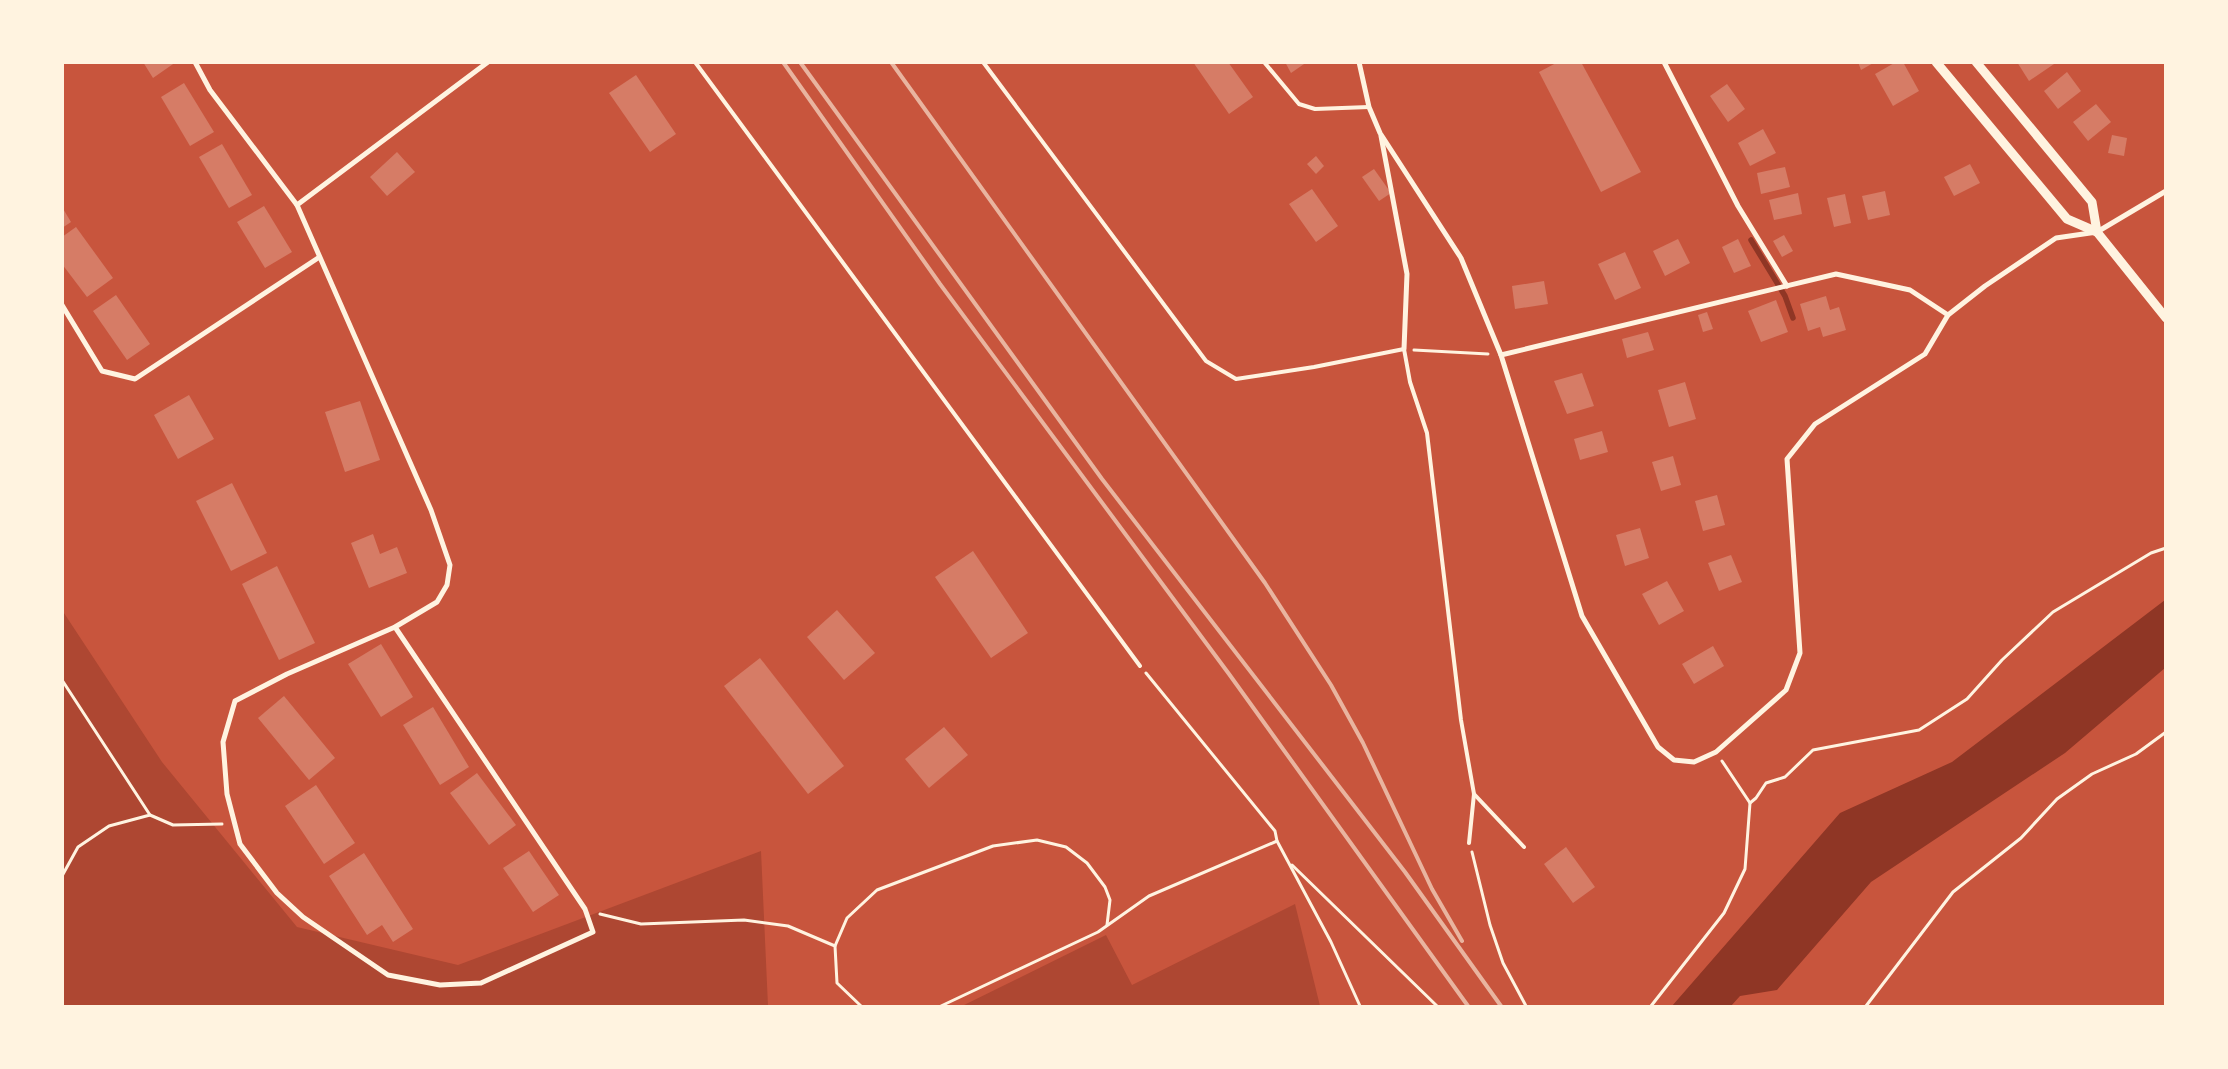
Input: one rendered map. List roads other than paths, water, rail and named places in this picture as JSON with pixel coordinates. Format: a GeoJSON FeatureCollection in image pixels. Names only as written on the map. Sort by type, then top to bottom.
{"type":"FeatureCollection","features":[{"type":"Feature","properties":{"kind":"street"},"geometry":{"type":"LineString","coordinates":[[194,62],[210,90],[296,206],[431,510],[450,565],[447,585],[436,602],[395,627],[287,674],[234,700],[223,742],[227,794],[240,844],[276,893],[303,917],[388,975],[440,985],[481,983],[592,932],[585,909],[395,627]]}},
{"type":"Feature","properties":{"kind":"street"},"geometry":{"type":"LineString","coordinates":[[296,206],[488,62]]}},
{"type":"Feature","properties":{"kind":"street"},"geometry":{"type":"LineString","coordinates":[[1359,62],[1369,107],[1380,133],[1461,258],[1501,355],[1582,616],[1658,747],[1674,760],[1694,762],[1716,752],[1786,690],[1800,653],[1787,459],[1815,424],[1925,354],[1948,315],[1985,286],[2056,238],[2097,232],[2166,191]]}},
{"type":"Feature","properties":{"kind":"street"},"geometry":{"type":"LineString","coordinates":[[1664,62],[1738,206],[1787,286]]}},
{"type":"Feature","properties":{"kind":"street"},"geometry":{"type":"LineString","coordinates":[[1936,62],[2067,219],[2097,232],[2166,318]]}},
{"type":"Feature","properties":{"kind":"street"},"geometry":{"type":"LineString","coordinates":[[1976,62],[2092,202],[2097,232]]}},
{"type":"Feature","properties":{"kind":"street"},"geometry":{"type":"LineString","coordinates":[[1380,133],[1407,274],[1404,350]]}},
{"type":"Feature","properties":{"kind":"street"},"geometry":{"type":"LineString","coordinates":[[62,305],[102,371],[136,379],[318,258]]}},
{"type":"Feature","properties":{"kind":"street"},"geometry":{"type":"LineString","coordinates":[[1501,355],[1836,274],[1910,290],[1948,315]]}},
{"type":"Feature","properties":{"kind":"lane"},"geometry":{"type":"LineString","coordinates":[[695,62],[1140,666]]}},
{"type":"Feature","properties":{"kind":"lane"},"geometry":{"type":"LineString","coordinates":[[983,62],[1206,361],[1236,379],[1314,368],[1404,350],[1410,382],[1427,433],[1461,720],[1474,794],[1469,844]]}},
{"type":"Feature","properties":{"kind":"lane"},"geometry":{"type":"LineString","coordinates":[[1264,62],[1299,104],[1315,109],[1369,107]]}},
{"type":"Feature","properties":{"kind":"lane"},"geometry":{"type":"LineString","coordinates":[[1474,794],[1524,847]]}},
{"type":"Feature","properties":{"kind":"waterway"},"geometry":{"type":"LineString","coordinates":[[1751,240],[1785,296],[1793,318]]}},
{"type":"Feature","properties":{"kind":"railway"},"geometry":{"type":"LineString","coordinates":[[783,62],[940,284],[1229,674],[1468,1006]]}},
{"type":"Feature","properties":{"kind":"railway"},"geometry":{"type":"LineString","coordinates":[[800,62],[1102,479],[1405,872],[1501,1006]]}},
{"type":"Feature","properties":{"kind":"railway"},"geometry":{"type":"LineString","coordinates":[[891,62],[1265,583],[1331,685],[1363,743],[1432,889],[1462,941]]}}]}
